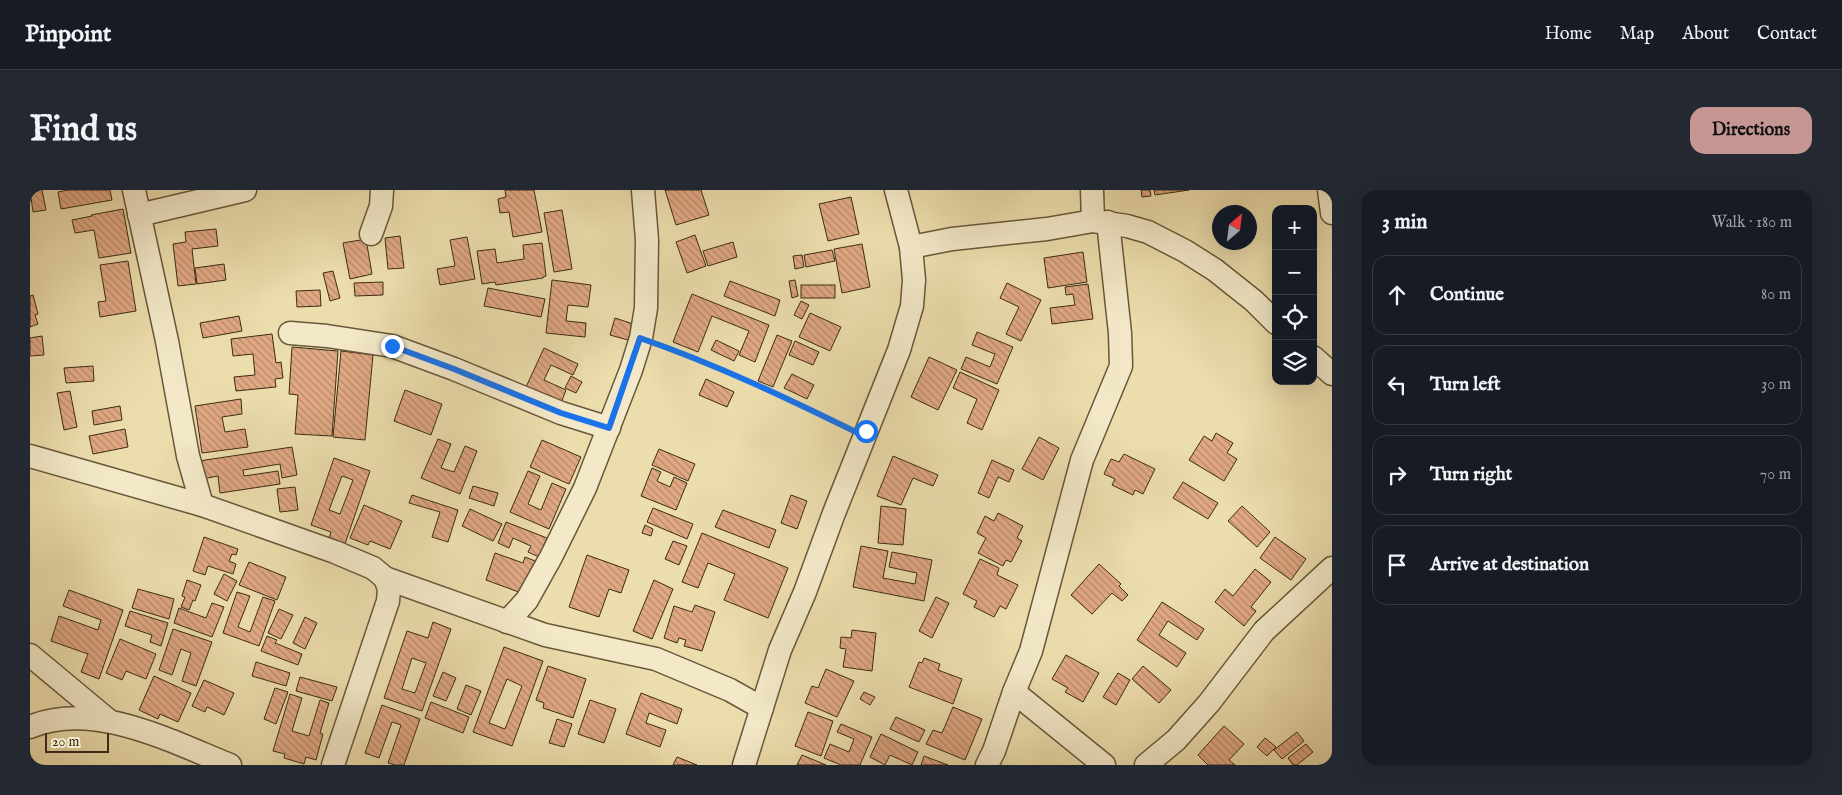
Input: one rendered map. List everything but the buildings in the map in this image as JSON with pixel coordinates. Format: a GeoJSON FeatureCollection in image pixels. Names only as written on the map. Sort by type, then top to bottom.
{"type":"FeatureCollection","features":[{"type":"Feature","properties":{"kind":"street"},"geometry":{"type":"LineString","coordinates":[[134,190],[188,456],[202,505]]}},
{"type":"Feature","properties":{"kind":"street"},"geometry":{"type":"LineString","coordinates":[[138,215],[245,190]]}},
{"type":"Feature","properties":{"kind":"street"},"geometry":{"type":"LineString","coordinates":[[371,234],[381,206],[382,190]]}},
{"type":"Feature","properties":{"kind":"street"},"geometry":{"type":"LineString","coordinates":[[507,622],[527,600],[537,585],[585,488],[609,428],[640,338],[646,308],[647,240],[643,190]]}},
{"type":"Feature","properties":{"kind":"street"},"geometry":{"type":"LineString","coordinates":[[744,765],[780,650],[805,592],[834,513],[899,350],[912,306],[914,280],[911,247],[896,190]]}},
{"type":"Feature","properties":{"kind":"street"},"geometry":{"type":"LineString","coordinates":[[987,765],[1031,651],[1082,460],[1121,366],[1120,333],[1100,221],[1092,190]]}},
{"type":"Feature","properties":{"kind":"street"},"geometry":{"type":"LineString","coordinates":[[1329,190],[1332,213]]}},
{"type":"Feature","properties":{"kind":"street"},"geometry":{"type":"LineString","coordinates":[[911,247],[952,239],[1047,229],[1100,221],[1148,232],[1185,251],[1215,270],[1254,301],[1272,319]]}},
{"type":"Feature","properties":{"kind":"street"},"geometry":{"type":"LineString","coordinates":[[290,334],[327,336],[392,346],[561,413],[609,428]]}},
{"type":"Feature","properties":{"kind":"street"},"geometry":{"type":"LineString","coordinates":[[1317,361],[1332,374]]}},
{"type":"Feature","properties":{"kind":"street"},"geometry":{"type":"LineString","coordinates":[[30,456],[202,505],[335,552],[374,568],[385,578],[545,635],[656,660],[730,690],[762,708]]}},
{"type":"Feature","properties":{"kind":"street"},"geometry":{"type":"LineString","coordinates":[[1146,765],[1176,740],[1209,703],[1264,631],[1332,568]]}},
{"type":"Feature","properties":{"kind":"street"},"geometry":{"type":"LineString","coordinates":[[333,765],[388,601],[389,589],[385,578]]}},
{"type":"Feature","properties":{"kind":"street"},"geometry":{"type":"LineString","coordinates":[[30,655],[108,720]]}},
{"type":"Feature","properties":{"kind":"street"},"geometry":{"type":"LineString","coordinates":[[1014,692],[1104,765]]}},
{"type":"Feature","properties":{"kind":"street"},"geometry":{"type":"LineString","coordinates":[[30,727],[64,718],[108,720],[165,739],[230,765]]}},
{"type":"Feature","properties":{"kind":"path"},"geometry":{"type":"LineString","coordinates":[[640,338],[691,356],[766,387],[864,436]]}},
{"type":"Feature","properties":{"kind":"route"},"geometry":{"type":"LineString","coordinates":[[392,346],[561,413],[609,428],[631,370],[640,338],[691,356],[766,387],[864,436],[866,431]]}}]}
